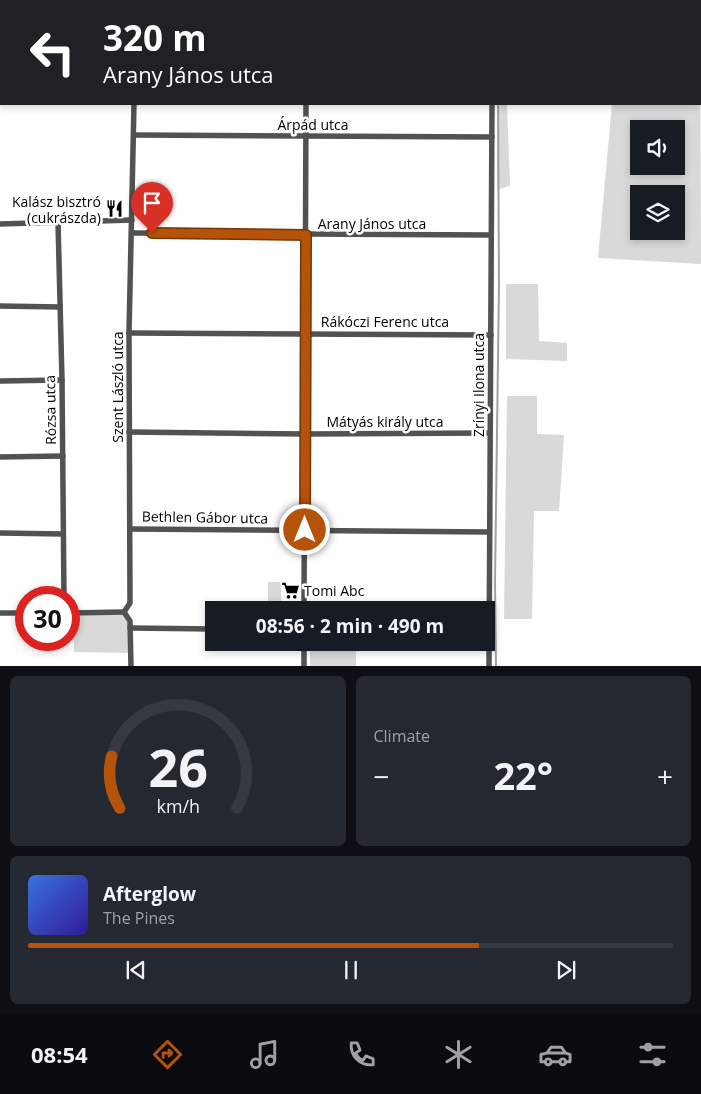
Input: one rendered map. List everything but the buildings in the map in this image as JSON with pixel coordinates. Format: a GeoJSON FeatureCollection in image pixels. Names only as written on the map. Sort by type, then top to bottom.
{"type":"FeatureCollection","features":[{"type":"Feature","properties":{"kind":"street","name":"Szent László utca"},"geometry":{"type":"LineString","coordinates":[[124,612],[130,603],[129,333],[134,105]]}},
{"type":"Feature","properties":{"kind":"street"},"geometry":{"type":"LineString","coordinates":[[304,601],[306,105]]}},
{"type":"Feature","properties":{"kind":"street","name":"Zrínyi Ilona utca"},"geometry":{"type":"LineString","coordinates":[[488,601],[492,105]]}},
{"type":"Feature","properties":{"kind":"street","name":"Árpád utca"},"geometry":{"type":"LineString","coordinates":[[134,136],[492,136]]}},
{"type":"Feature","properties":{"kind":"street"},"geometry":{"type":"LineString","coordinates":[[0,224],[132,220]]}},
{"type":"Feature","properties":{"kind":"street","name":"Rózsa utca"},"geometry":{"type":"LineString","coordinates":[[58,222],[64,586]]}},
{"type":"Feature","properties":{"kind":"street","name":"Arany János utca"},"geometry":{"type":"LineString","coordinates":[[132,233],[491,235]]}},
{"type":"Feature","properties":{"kind":"street"},"geometry":{"type":"LineString","coordinates":[[0,306],[60,307]]}},
{"type":"Feature","properties":{"kind":"street","name":"Rákóczi Ferenc utca"},"geometry":{"type":"LineString","coordinates":[[129,333],[491,335]]}},
{"type":"Feature","properties":{"kind":"street"},"geometry":{"type":"LineString","coordinates":[[0,381],[62,380]]}},
{"type":"Feature","properties":{"kind":"street","name":"Mátyás király utca"},"geometry":{"type":"LineString","coordinates":[[129,432],[306,434],[490,433]]}},
{"type":"Feature","properties":{"kind":"street"},"geometry":{"type":"LineString","coordinates":[[0,457],[63,456]]}},
{"type":"Feature","properties":{"kind":"street","name":"Bethlen Gábor utca"},"geometry":{"type":"LineString","coordinates":[[131,529],[489,532]]}},
{"type":"Feature","properties":{"kind":"street"},"geometry":{"type":"LineString","coordinates":[[0,534],[63,534]]}},
{"type":"Feature","properties":{"kind":"street"},"geometry":{"type":"LineString","coordinates":[[80,613],[124,612],[130,621],[131,666]]}},
{"type":"Feature","properties":{"kind":"street"},"geometry":{"type":"LineString","coordinates":[[0,613],[15,613]]}},
{"type":"Feature","properties":{"kind":"street"},"geometry":{"type":"LineString","coordinates":[[130,628],[205,629]]}},
{"type":"Feature","properties":{"kind":"street"},"geometry":{"type":"LineString","coordinates":[[304,651],[304,666]]}},
{"type":"Feature","properties":{"kind":"street","name":"Zrínyi Ilona utca"},"geometry":{"type":"LineString","coordinates":[[489,651],[489,666]]}},
{"type":"Feature","properties":{"kind":"shaded area"},"geometry":{"type":"Polygon","coordinates":[[[498,105],[507,105],[510,186],[497,190],[498,105]]]}},
{"type":"Feature","properties":{"kind":"shaded area"},"geometry":{"type":"Polygon","coordinates":[[[612,105],[700,105],[701,264],[598,258],[612,105]]]}},
{"type":"Feature","properties":{"kind":"shaded area"},"geometry":{"type":"Polygon","coordinates":[[[506,284],[538,284],[539,341],[567,343],[567,361],[506,359],[506,284]]]}},
{"type":"Feature","properties":{"kind":"shaded area"},"geometry":{"type":"Polygon","coordinates":[[[507,396],[537,396],[537,434],[564,435],[559,511],[534,511],[532,619],[504,619],[507,396]]]}},
{"type":"Feature","properties":{"kind":"shaded area"},"geometry":{"type":"Polygon","coordinates":[[[268,582],[281,582],[281,601],[268,601],[268,582]]]}},
{"type":"Feature","properties":{"kind":"shaded area"},"geometry":{"type":"Polygon","coordinates":[[[124,612],[130,621],[131,653],[74,652],[80,651],[80,613],[124,612]]]}},
{"type":"Feature","properties":{"kind":"shaded area"},"geometry":{"type":"Polygon","coordinates":[[[310,651],[356,651],[356,666],[310,666],[310,651]]]}},
{"type":"Feature","properties":{"kind":"waterway"},"geometry":{"type":"LineString","coordinates":[[496,666],[495,583],[499,284],[498,105]]}},
{"type":"Feature","properties":{"kind":"place","name":"Kalász bisztró (cukrászda)"},"geometry":{"type":"Point","coordinates":[115,209]}},
{"type":"Feature","properties":{"kind":"place","name":"Tomi Abc"},"geometry":{"type":"Point","coordinates":[290,590]}},
{"type":"Feature","properties":{"kind":"route"},"geometry":{"type":"LineString","coordinates":[[152,233],[306,235],[304,333],[305,530]]}}]}
